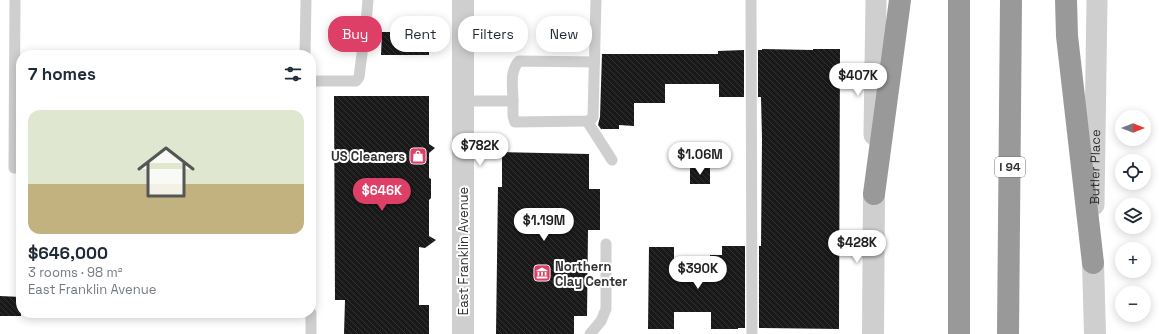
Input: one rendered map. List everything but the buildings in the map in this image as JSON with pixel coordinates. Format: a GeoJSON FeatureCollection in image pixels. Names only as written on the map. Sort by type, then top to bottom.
{"type":"FeatureCollection","features":[{"type":"Feature","properties":{"kind":"highway"},"geometry":{"type":"LineString","coordinates":[[874,194],[900,0]]}},
{"type":"Feature","properties":{"kind":"highway"},"geometry":{"type":"LineString","coordinates":[[958,334],[959,0]]}},
{"type":"Feature","properties":{"kind":"highway","name":"I 94"},"geometry":{"type":"LineString","coordinates":[[1008,334],[1011,0]]}},
{"type":"Feature","properties":{"kind":"highway"},"geometry":{"type":"LineString","coordinates":[[1066,0],[1068,44],[1093,263]]}},
{"type":"Feature","properties":{"kind":"street","name":"East Franklin Avenue"},"geometry":{"type":"LineString","coordinates":[[463,0],[463,334]]}},
{"type":"Feature","properties":{"kind":"street"},"geometry":{"type":"LineString","coordinates":[[873,334],[876,0]]}},
{"type":"Feature","properties":{"kind":"street","name":"Butler Place"},"geometry":{"type":"LineString","coordinates":[[1095,334],[1093,263],[1096,0]]}},
{"type":"Feature","properties":{"kind":"lane"},"geometry":{"type":"LineString","coordinates":[[15,0],[14,168],[16,168]]}},
{"type":"Feature","properties":{"kind":"lane"},"geometry":{"type":"LineString","coordinates":[[306,0],[306,50]]}},
{"type":"Feature","properties":{"kind":"lane"},"geometry":{"type":"LineString","coordinates":[[316,81],[356,81],[359,77],[362,54],[362,30],[366,23],[368,0]]}},
{"type":"Feature","properties":{"kind":"lane"},"geometry":{"type":"LineString","coordinates":[[594,62],[519,61],[513,72],[513,116],[515,122],[587,122],[593,117],[596,0]]}},
{"type":"Feature","properties":{"kind":"lane"},"geometry":{"type":"LineString","coordinates":[[751,0],[752,334]]}},
{"type":"Feature","properties":{"kind":"lane"},"geometry":{"type":"LineString","coordinates":[[463,101],[513,101]]}},
{"type":"Feature","properties":{"kind":"lane"},"geometry":{"type":"LineString","coordinates":[[587,122],[612,160]]}},
{"type":"Feature","properties":{"kind":"lane"},"geometry":{"type":"LineString","coordinates":[[590,334],[601,321],[606,309],[606,244]]}},
{"type":"Feature","properties":{"kind":"lane"},"geometry":{"type":"LineString","coordinates":[[310,318],[311,334]]}},
{"type":"Feature","properties":{"kind":"place","name":"US Cleaners"},"geometry":{"type":"Point","coordinates":[418,156]}},
{"type":"Feature","properties":{"kind":"place","name":"Northern Clay Center"},"geometry":{"type":"Point","coordinates":[542,273]}}]}
